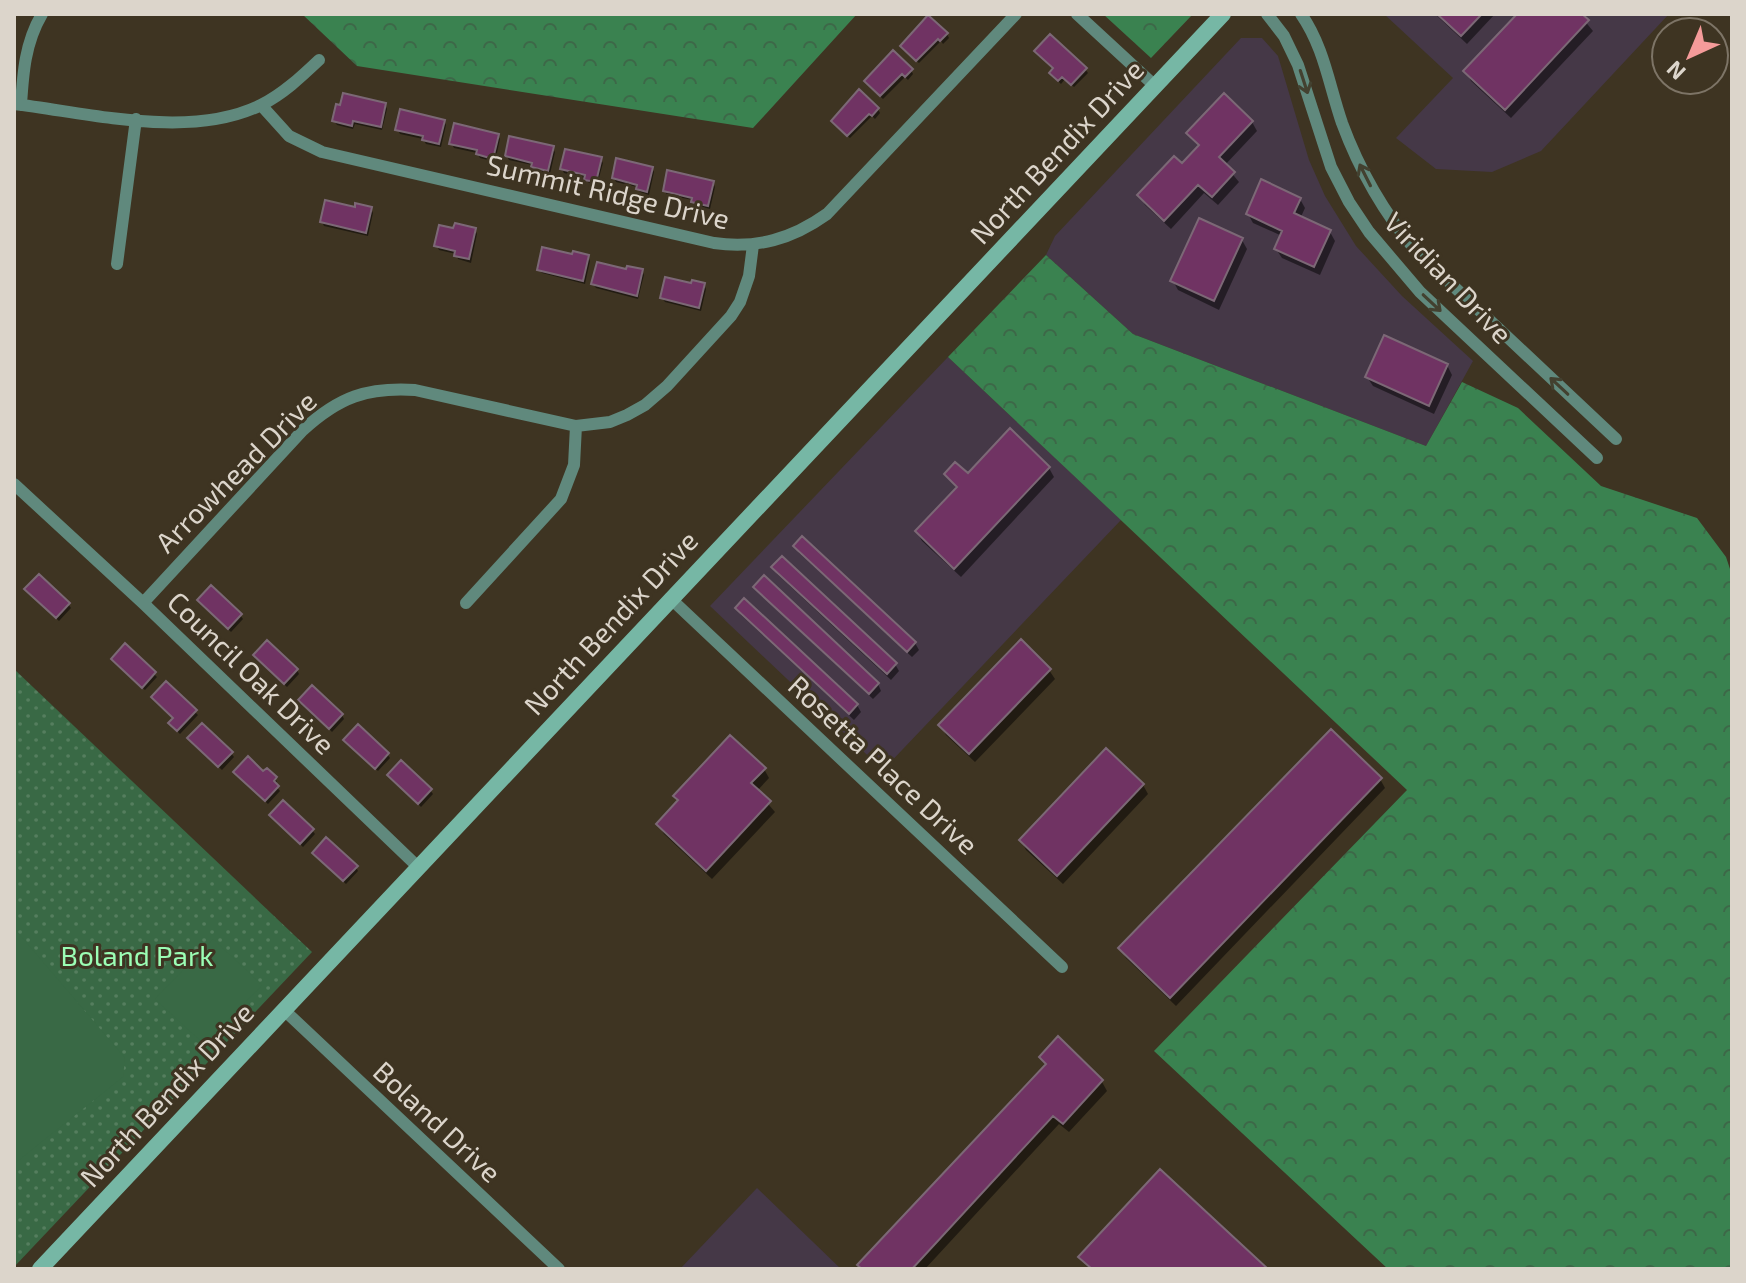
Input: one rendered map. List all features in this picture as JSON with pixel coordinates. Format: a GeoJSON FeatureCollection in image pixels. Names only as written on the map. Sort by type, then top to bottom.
{"type":"FeatureCollection","features":[{"type":"Feature","properties":{"kind":"street"},"geometry":{"type":"LineString","coordinates":[[42,14],[33,29],[26,53],[18,105],[136,119],[189,123],[213,121],[261,105],[297,81],[319,60]]}},
{"type":"Feature","properties":{"kind":"street","name":"Summit Ridge Drive"},"geometry":{"type":"LineString","coordinates":[[261,105],[289,136],[322,152],[714,243],[753,245],[791,236],[827,214],[1016,14]]}},
{"type":"Feature","properties":{"kind":"street"},"geometry":{"type":"LineString","coordinates":[[1077,14],[1155,86]]}},
{"type":"Feature","properties":{"kind":"street","name":"North Bendix Drive"},"geometry":{"type":"LineString","coordinates":[[40,1269],[1223,14]]}},
{"type":"Feature","properties":{"kind":"street","name":"Viridian Drive"},"geometry":{"type":"LineString","coordinates":[[1267,14],[1284,36],[1298,65],[1331,167],[1369,232],[1420,292],[1597,458]]}},
{"type":"Feature","properties":{"kind":"street","name":"Viridian Drive"},"geometry":{"type":"LineString","coordinates":[[1301,14],[1323,55],[1342,122],[1356,156],[1372,189],[1403,235],[1416,251],[1616,439]]}},
{"type":"Feature","properties":{"kind":"street"},"geometry":{"type":"LineString","coordinates":[[117,264],[136,119]]}},
{"type":"Feature","properties":{"kind":"street","name":"Arrowhead Drive"},"geometry":{"type":"LineString","coordinates":[[143,603],[303,430],[331,407],[356,394],[393,389],[415,390],[576,426],[610,422],[645,405],[667,386],[731,316],[740,302],[749,276],[753,245]]}},
{"type":"Feature","properties":{"kind":"street"},"geometry":{"type":"LineString","coordinates":[[466,603],[561,499],[574,465],[576,426]]}},
{"type":"Feature","properties":{"kind":"street","name":"Council Oak Drive"},"geometry":{"type":"LineString","coordinates":[[14,484],[417,866]]}},
{"type":"Feature","properties":{"kind":"street","name":"Rosetta Place Drive"},"geometry":{"type":"LineString","coordinates":[[670,598],[1062,967]]}},
{"type":"Feature","properties":{"kind":"street","name":"Boland Drive"},"geometry":{"type":"LineString","coordinates":[[283,1009],[559,1269]]}},
{"type":"Feature","properties":{"kind":"shaded area"},"geometry":{"type":"Polygon","coordinates":[[[1384,14],[1669,14],[1650,16],[1650,34],[1541,151],[1492,172],[1436,169],[1396,138],[1453,78],[1384,14]]]}},
{"type":"Feature","properties":{"kind":"shaded area"},"geometry":{"type":"Polygon","coordinates":[[[1241,38],[1262,38],[1278,56],[1309,160],[1325,196],[1356,246],[1402,296],[1473,361],[1426,446],[1133,334],[1046,255],[1055,236],[1241,38]]]}},
{"type":"Feature","properties":{"kind":"shaded area"},"geometry":{"type":"Polygon","coordinates":[[[948,357],[1121,520],[883,770],[710,606],[948,357]]]}},
{"type":"Feature","properties":{"kind":"shaded area"},"geometry":{"type":"Polygon","coordinates":[[[757,1188],[841,1269],[680,1269],[757,1188]]]}},
{"type":"Feature","properties":{"kind":"green space"},"geometry":{"type":"Polygon","coordinates":[[[302,14],[857,14],[753,128],[357,66],[302,14]]]}},
{"type":"Feature","properties":{"kind":"green space"},"geometry":{"type":"Polygon","coordinates":[[[1103,14],[1193,14],[1151,58],[1103,14]]]}},
{"type":"Feature","properties":{"kind":"green space"},"geometry":{"type":"Polygon","coordinates":[[[1046,255],[1133,334],[1426,446],[1462,382],[1518,408],[1601,486],[1697,518],[1726,557],[1732,575],[1732,1269],[1388,1269],[1154,1051],[1407,790],[948,357],[1046,255]]]}},
{"type":"Feature","properties":{"kind":"green space","name":"Boland Park"},"geometry":{"type":"Polygon","coordinates":[[[14,669],[312,952],[14,1267],[14,669]]]}},
{"type":"Feature","properties":{"kind":"green space"},"geometry":{"type":"Polygon","coordinates":[[[14,928],[125,1058],[123,1077],[14,1164],[14,928]]]}},
{"type":"Feature","properties":{"kind":"green space"},"geometry":{"type":"Polygon","coordinates":[[[213,939],[262,985],[205,1045],[155,999],[213,939]]]}},
{"type":"Feature","properties":{"kind":"building"},"geometry":{"type":"Polygon","coordinates":[[[1437,14],[1482,14],[1461,36],[1437,14]]]}},
{"type":"Feature","properties":{"kind":"building"},"geometry":{"type":"Polygon","coordinates":[[[1517,14],[1582,14],[1589,20],[1505,110],[1463,71],[1517,14]]]}},
{"type":"Feature","properties":{"kind":"building"},"geometry":{"type":"Polygon","coordinates":[[[928,15],[948,33],[916,61],[900,46],[928,15]]]}},
{"type":"Feature","properties":{"kind":"building"},"geometry":{"type":"Polygon","coordinates":[[[1050,34],[1087,68],[1071,85],[1062,77],[1058,81],[1049,73],[1053,68],[1034,51],[1050,34]]]}},
{"type":"Feature","properties":{"kind":"building"},"geometry":{"type":"Polygon","coordinates":[[[893,50],[913,69],[905,77],[902,74],[880,96],[864,81],[893,50]]]}},
{"type":"Feature","properties":{"kind":"building"},"geometry":{"type":"Polygon","coordinates":[[[859,89],[879,108],[847,136],[831,121],[859,89]]]}},
{"type":"Feature","properties":{"kind":"building"},"geometry":{"type":"Polygon","coordinates":[[[343,93],[386,103],[381,127],[353,121],[352,126],[332,121],[336,104],[340,105],[343,93]]]}},
{"type":"Feature","properties":{"kind":"building"},"geometry":{"type":"Polygon","coordinates":[[[1224,93],[1253,121],[1219,157],[1235,172],[1212,197],[1198,185],[1164,221],[1137,195],[1174,156],[1182,163],[1199,145],[1186,133],[1224,93]]]}},
{"type":"Feature","properties":{"kind":"building"},"geometry":{"type":"Polygon","coordinates":[[[400,109],[445,120],[439,144],[422,140],[423,136],[395,130],[400,109]]]}},
{"type":"Feature","properties":{"kind":"building"},"geometry":{"type":"Polygon","coordinates":[[[454,123],[499,134],[493,159],[476,154],[477,150],[449,144],[454,123]]]}},
{"type":"Feature","properties":{"kind":"building"},"geometry":{"type":"Polygon","coordinates":[[[509,136],[554,146],[548,171],[505,156],[509,136]]]}},
{"type":"Feature","properties":{"kind":"building"},"geometry":{"type":"Polygon","coordinates":[[[565,149],[602,157],[596,182],[584,180],[585,175],[560,169],[565,149]]]}},
{"type":"Feature","properties":{"kind":"building"},"geometry":{"type":"Polygon","coordinates":[[[616,158],[653,167],[647,192],[636,189],[637,185],[612,178],[616,158]]]}},
{"type":"Feature","properties":{"kind":"building"},"geometry":{"type":"Polygon","coordinates":[[[667,170],[714,181],[708,206],[691,202],[692,198],[663,191],[667,170]]]}},
{"type":"Feature","properties":{"kind":"building"},"geometry":{"type":"Polygon","coordinates":[[[1261,179],[1301,198],[1294,213],[1331,230],[1314,267],[1274,249],[1282,231],[1246,214],[1261,179]]]}},
{"type":"Feature","properties":{"kind":"building"},"geometry":{"type":"Polygon","coordinates":[[[325,200],[355,207],[355,203],[372,207],[366,233],[320,222],[325,200]]]}},
{"type":"Feature","properties":{"kind":"building"},"geometry":{"type":"Polygon","coordinates":[[[1199,218],[1243,238],[1214,301],[1170,281],[1199,218]]]}},
{"type":"Feature","properties":{"kind":"building"},"geometry":{"type":"Polygon","coordinates":[[[455,223],[476,228],[469,259],[454,256],[455,251],[434,246],[439,225],[453,228],[455,223]]]}},
{"type":"Feature","properties":{"kind":"building"},"geometry":{"type":"Polygon","coordinates":[[[542,247],[589,255],[583,281],[537,270],[542,247]]]}},
{"type":"Feature","properties":{"kind":"building"},"geometry":{"type":"Polygon","coordinates":[[[597,262],[626,269],[627,266],[643,269],[637,296],[591,284],[597,262]]]}},
{"type":"Feature","properties":{"kind":"building"},"geometry":{"type":"Polygon","coordinates":[[[665,277],[705,283],[699,308],[660,298],[665,277]]]}},
{"type":"Feature","properties":{"kind":"building"},"geometry":{"type":"Polygon","coordinates":[[[1384,335],[1448,364],[1429,406],[1365,377],[1384,335]]]}},
{"type":"Feature","properties":{"kind":"building"},"geometry":{"type":"Polygon","coordinates":[[[1010,428],[1050,467],[954,569],[915,531],[957,487],[944,474],[955,462],[968,473],[1010,428]]]}},
{"type":"Feature","properties":{"kind":"building"},"geometry":{"type":"Polygon","coordinates":[[[802,536],[916,642],[907,652],[793,546],[802,536]]]}},
{"type":"Feature","properties":{"kind":"building"},"geometry":{"type":"Polygon","coordinates":[[[782,556],[897,663],[887,674],[771,567],[782,556]]]}},
{"type":"Feature","properties":{"kind":"building"},"geometry":{"type":"Polygon","coordinates":[[[39,574],[70,603],[56,618],[24,589],[39,574]]]}},
{"type":"Feature","properties":{"kind":"building"},"geometry":{"type":"Polygon","coordinates":[[[764,575],[879,683],[869,694],[753,587],[764,575]]]}},
{"type":"Feature","properties":{"kind":"building"},"geometry":{"type":"Polygon","coordinates":[[[211,585],[242,614],[228,629],[197,600],[211,585]]]}},
{"type":"Feature","properties":{"kind":"building"},"geometry":{"type":"Polygon","coordinates":[[[744,598],[858,704],[849,714],[735,608],[744,598]]]}},
{"type":"Feature","properties":{"kind":"building"},"geometry":{"type":"Polygon","coordinates":[[[1021,639],[1051,669],[969,754],[938,725],[1021,639]]]}},
{"type":"Feature","properties":{"kind":"building"},"geometry":{"type":"Polygon","coordinates":[[[267,640],[298,669],[284,684],[253,655],[267,640]]]}},
{"type":"Feature","properties":{"kind":"building"},"geometry":{"type":"Polygon","coordinates":[[[125,643],[156,672],[142,688],[111,659],[125,643]]]}},
{"type":"Feature","properties":{"kind":"building"},"geometry":{"type":"Polygon","coordinates":[[[166,681],[197,710],[177,731],[168,723],[173,718],[151,697],[166,681]]]}},
{"type":"Feature","properties":{"kind":"building"},"geometry":{"type":"Polygon","coordinates":[[[312,685],[343,714],[329,729],[298,700],[312,685]]]}},
{"type":"Feature","properties":{"kind":"building"},"geometry":{"type":"Polygon","coordinates":[[[202,723],[233,752],[218,767],[187,738],[202,723]]]}},
{"type":"Feature","properties":{"kind":"building"},"geometry":{"type":"Polygon","coordinates":[[[358,724],[389,753],[375,769],[343,740],[358,724]]]}},
{"type":"Feature","properties":{"kind":"building"},"geometry":{"type":"Polygon","coordinates":[[[1331,729],[1382,778],[1170,998],[1118,948],[1331,729]]]}},
{"type":"Feature","properties":{"kind":"building"},"geometry":{"type":"Polygon","coordinates":[[[730,735],[766,768],[751,783],[771,801],[706,871],[656,824],[678,800],[673,796],[730,735]]]}},
{"type":"Feature","properties":{"kind":"building"},"geometry":{"type":"Polygon","coordinates":[[[1106,748],[1144,784],[1057,876],[1019,840],[1106,748]]]}},
{"type":"Feature","properties":{"kind":"building"},"geometry":{"type":"Polygon","coordinates":[[[248,756],[263,771],[267,768],[277,777],[274,781],[279,786],[265,801],[233,772],[248,756]]]}},
{"type":"Feature","properties":{"kind":"building"},"geometry":{"type":"Polygon","coordinates":[[[401,760],[432,789],[418,804],[387,775],[401,760]]]}},
{"type":"Feature","properties":{"kind":"building"},"geometry":{"type":"Polygon","coordinates":[[[283,800],[314,829],[300,844],[269,815],[283,800]]]}},
{"type":"Feature","properties":{"kind":"building"},"geometry":{"type":"Polygon","coordinates":[[[326,837],[358,866],[343,881],[312,853],[326,837]]]}},
{"type":"Feature","properties":{"kind":"building"},"geometry":{"type":"Polygon","coordinates":[[[1058,1036],[1103,1080],[1063,1124],[1053,1116],[912,1269],[862,1269],[857,1265],[1046,1064],[1039,1057],[1058,1036]]]}},
{"type":"Feature","properties":{"kind":"building"},"geometry":{"type":"Polygon","coordinates":[[[1160,1169],[1268,1269],[1092,1269],[1078,1257],[1160,1169]]]}}]}
